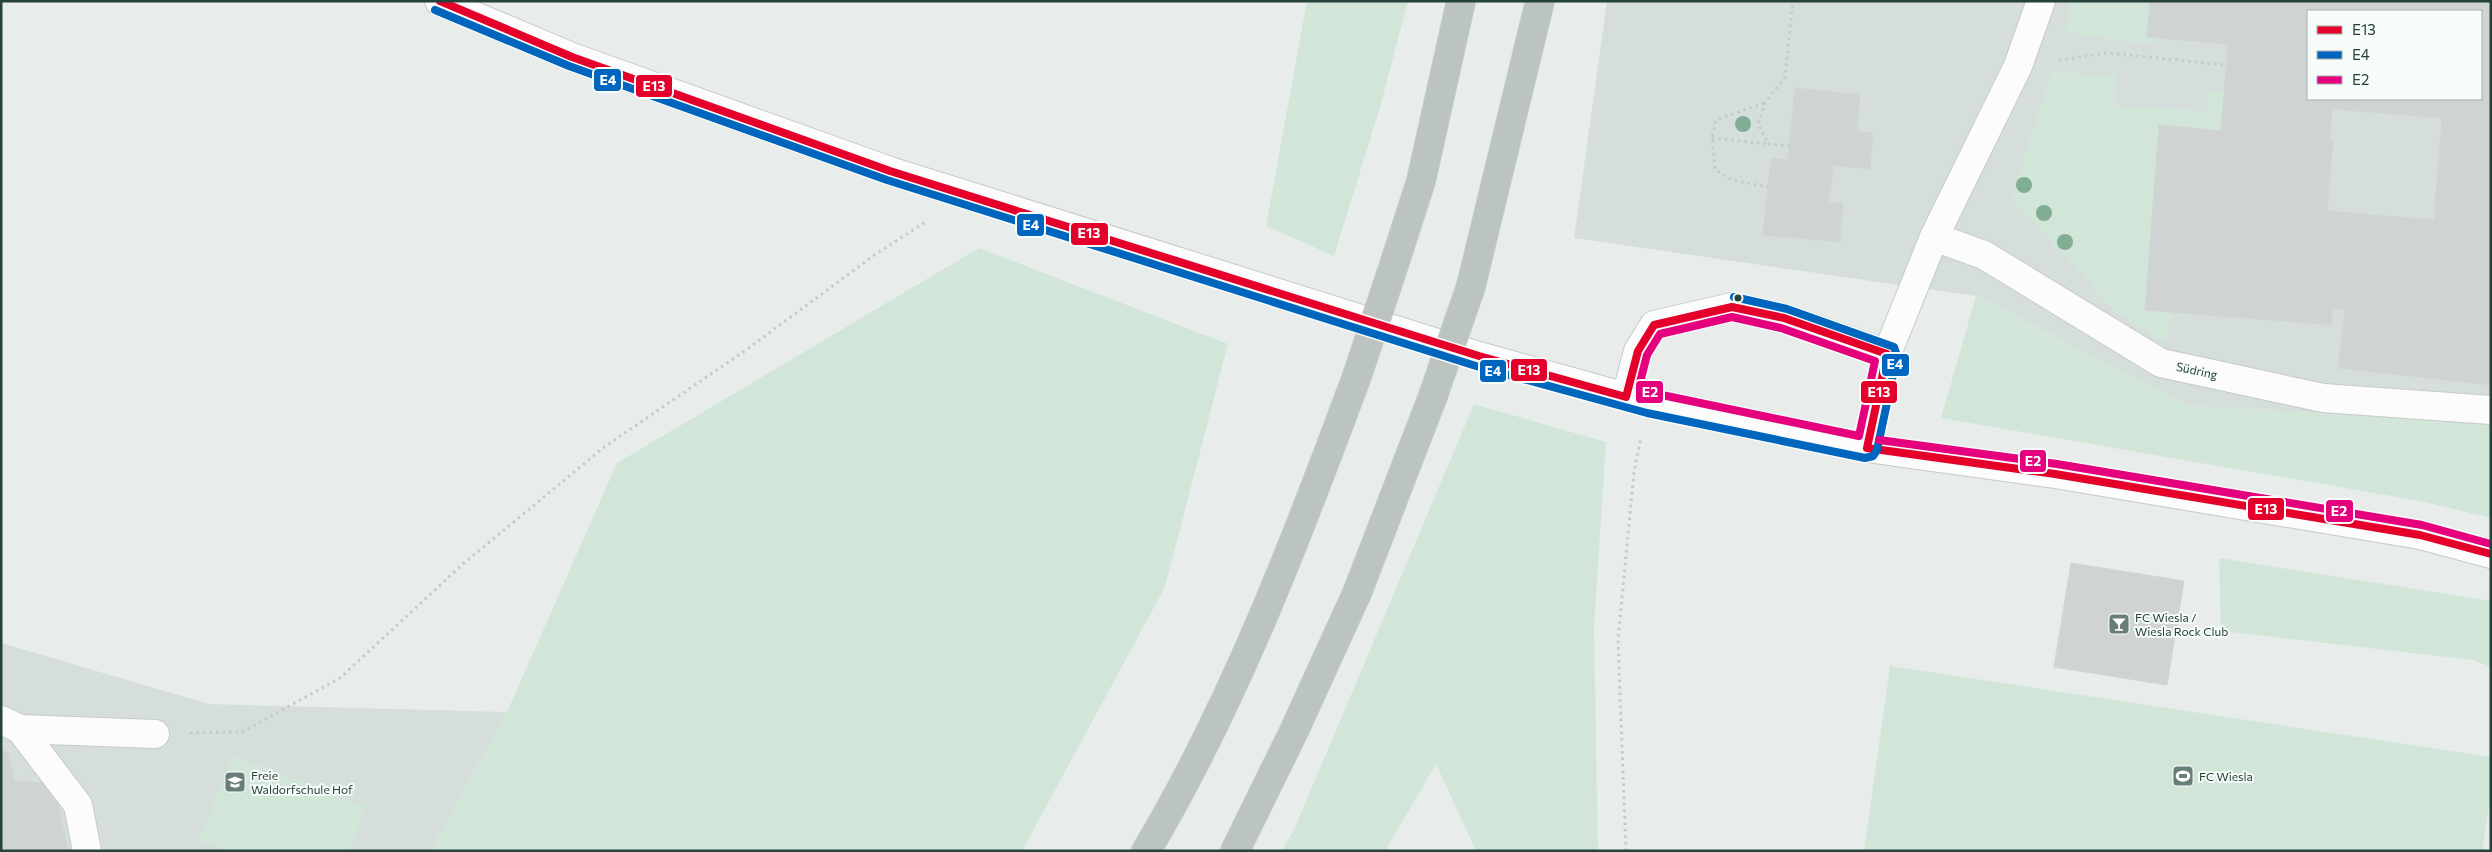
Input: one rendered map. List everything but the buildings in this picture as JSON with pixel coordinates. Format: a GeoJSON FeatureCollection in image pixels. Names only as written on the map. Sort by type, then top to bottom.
{"type":"FeatureCollection","features":[{"type":"Feature","properties":{"kind":"highway"},"geometry":{"type":"LineString","coordinates":[[1146,851],[1209,734],[1257,628],[1304,518],[1357,376],[1421,181],[1461,1]]}},
{"type":"Feature","properties":{"kind":"highway"},"geometry":{"type":"LineString","coordinates":[[1235,851],[1294,731],[1357,593],[1433,396],[1471,286],[1540,1]]}},
{"type":"Feature","properties":{"kind":"street"},"geometry":{"type":"LineString","coordinates":[[439,1],[572,57],[890,171],[1479,356],[1637,400],[1867,448],[2056,474],[2410,534],[2491,554]]}},
{"type":"Feature","properties":{"kind":"street"},"geometry":{"type":"LineString","coordinates":[[1867,448],[1887,354],[1934,237],[2018,66],[2041,1]]}},
{"type":"Feature","properties":{"kind":"street","name":"Südring"},"geometry":{"type":"LineString","coordinates":[[1934,237],[1984,255],[2161,363],[2324,398],[2491,410]]}},
{"type":"Feature","properties":{"kind":"street"},"geometry":{"type":"LineString","coordinates":[[1637,400],[1638,351],[1654,325],[1732,307],[1784,318],[1887,354]]}},
{"type":"Feature","properties":{"kind":"street"},"geometry":{"type":"LineString","coordinates":[[10,724],[155,734]]}},
{"type":"Feature","properties":{"kind":"street"},"geometry":{"type":"LineString","coordinates":[[10,724],[78,805],[86,851]]}},
{"type":"Feature","properties":{"kind":"path"},"geometry":{"type":"LineString","coordinates":[[1768,144],[1758,124],[1765,103],[1785,77],[1793,1]]}},
{"type":"Feature","properties":{"kind":"path"},"geometry":{"type":"LineString","coordinates":[[2056,61],[2108,52],[2226,65]]}},
{"type":"Feature","properties":{"kind":"path"},"geometry":{"type":"LineString","coordinates":[[1765,103],[1716,120],[1712,138],[1715,169],[1732,180],[1768,187]]}},
{"type":"Feature","properties":{"kind":"path"},"geometry":{"type":"LineString","coordinates":[[1712,138],[1790,146]]}},
{"type":"Feature","properties":{"kind":"path"},"geometry":{"type":"LineString","coordinates":[[155,734],[242,732],[340,678],[463,564],[603,448],[746,350],[873,256],[967,195]]}},
{"type":"Feature","properties":{"kind":"path"},"geometry":{"type":"LineString","coordinates":[[1626,851],[1618,640],[1634,472],[1637,400]]}},
{"type":"Feature","properties":{"kind":"shaded area"},"geometry":{"type":"Polygon","coordinates":[[[1607,1],[2491,1],[2491,423],[2191,406],[1976,296],[1574,238],[1607,1]]]}},
{"type":"Feature","properties":{"kind":"shaded area","name":"Freie Waldorfschule Hof"},"geometry":{"type":"Polygon","coordinates":[[[1,643],[209,704],[507,712],[431,851],[1,851],[1,643]]]}},
{"type":"Feature","properties":{"kind":"green space"},"geometry":{"type":"Polygon","coordinates":[[[1307,1],[1408,1],[1381,104],[1334,256],[1266,226],[1307,1]]]}},
{"type":"Feature","properties":{"kind":"green space"},"geometry":{"type":"Polygon","coordinates":[[[2070,1],[2150,1],[2147,37],[2155,37],[2153,45],[2065,32],[2070,1]]]}},
{"type":"Feature","properties":{"kind":"green space"},"geometry":{"type":"Polygon","coordinates":[[[2051,72],[2109,76],[2109,72],[2115,73],[2114,106],[2206,111],[2207,92],[2224,92],[2221,131],[2159,125],[2145,310],[2172,313],[2165,343],[2118,314],[2012,198],[2051,72]]]}},
{"type":"Feature","properties":{"kind":"green space"},"geometry":{"type":"Polygon","coordinates":[[[979,248],[1228,344],[1165,587],[1022,851],[431,851],[507,712],[617,463],[979,248]]]}},
{"type":"Feature","properties":{"kind":"green space"},"geometry":{"type":"Polygon","coordinates":[[[1976,296],[2191,406],[2491,423],[2491,518],[2420,501],[1941,418],[1976,296]]]}},
{"type":"Feature","properties":{"kind":"green space"},"geometry":{"type":"Polygon","coordinates":[[[1474,404],[1606,442],[1594,627],[1598,851],[1476,851],[1436,764],[1385,851],[1281,851],[1293,832],[1474,404]]]}},
{"type":"Feature","properties":{"kind":"green space"},"geometry":{"type":"Polygon","coordinates":[[[2219,558],[2491,601],[2491,667],[2473,660],[2221,631],[2219,558]]]}},
{"type":"Feature","properties":{"kind":"green space","name":"FC Wiesla"},"geometry":{"type":"Polygon","coordinates":[[[1890,666],[2491,757],[2491,795],[2482,851],[1864,851],[1890,666]]]}},
{"type":"Feature","properties":{"kind":"green space"},"geometry":{"type":"Polygon","coordinates":[[[233,755],[366,807],[349,851],[228,851],[199,840],[233,755]]]}},
{"type":"Feature","properties":{"kind":"transit line","name":"E13"},"geometry":{"type":"LineString","coordinates":[[440,1],[572,57],[890,171],[1479,356],[1626,397],[1638,351],[1654,325],[1732,307],[1784,318],[1887,354],[1867,448],[2055,474],[2420,535],[2491,554]]}},
{"type":"Feature","properties":{"kind":"transit line","name":"E4"},"geometry":{"type":"LineString","coordinates":[[435,10],[569,66],[887,180],[1476,366],[1647,413],[1865,458],[1873,456],[1877,450],[1897,356],[1894,347],[1787,309],[1734,297]]}},
{"type":"Feature","properties":{"kind":"transit line","name":"E2"},"geometry":{"type":"LineString","coordinates":[[1732,317],[1781,328],[1875,361],[1859,436],[1638,390],[1647,355],[1660,334],[1732,317]]}},
{"type":"Feature","properties":{"kind":"transit line","name":"E2"},"geometry":{"type":"LineString","coordinates":[[1879,440],[2057,464],[2422,525],[2491,544]]}},
{"type":"Feature","properties":{"kind":"place","name":"FC Wiesla / Wiesla Rock Club"},"geometry":{"type":"Point","coordinates":[2119,624]}},
{"type":"Feature","properties":{"kind":"place","name":"FC Wiesla"},"geometry":{"type":"Point","coordinates":[2183,776]}},
{"type":"Feature","properties":{"kind":"place","name":"Freie Waldorfschule Hof"},"geometry":{"type":"Point","coordinates":[235,782]}}]}
